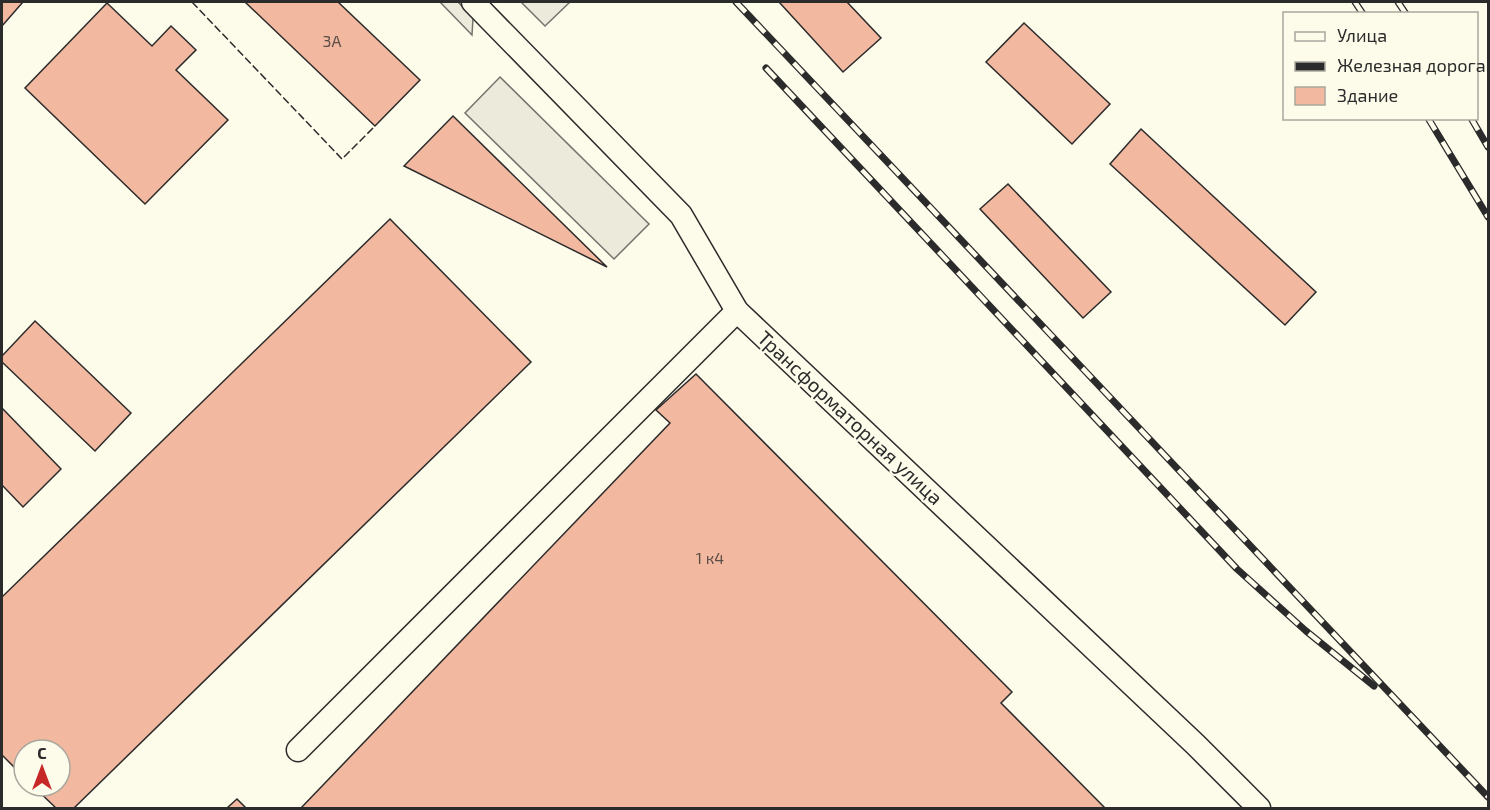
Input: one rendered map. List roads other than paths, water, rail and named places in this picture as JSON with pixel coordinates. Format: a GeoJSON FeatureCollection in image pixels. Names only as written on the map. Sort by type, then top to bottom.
{"type":"FeatureCollection","features":[{"type":"Feature","properties":{"kind":"street","name":"Трансформаторная улица"},"geometry":{"type":"LineString","coordinates":[[473,2],[681,214],[737,311],[1259,808]]}},
{"type":"Feature","properties":{"kind":"street"},"geometry":{"type":"LineString","coordinates":[[298,750],[737,311]]}},
{"type":"Feature","properties":{"kind":"railway"},"geometry":{"type":"LineString","coordinates":[[736,2],[1488,797]]}},
{"type":"Feature","properties":{"kind":"railway"},"geometry":{"type":"LineString","coordinates":[[1355,2],[1362,12]]}},
{"type":"Feature","properties":{"kind":"railway"},"geometry":{"type":"LineString","coordinates":[[1398,2],[1405,12]]}},
{"type":"Feature","properties":{"kind":"railway"},"geometry":{"type":"LineString","coordinates":[[766,68],[1237,569],[1306,631],[1374,686]]}},
{"type":"Feature","properties":{"kind":"railway"},"geometry":{"type":"LineString","coordinates":[[1429,120],[1488,217]]}},
{"type":"Feature","properties":{"kind":"railway"},"geometry":{"type":"LineString","coordinates":[[1472,120],[1488,147]]}}]}
